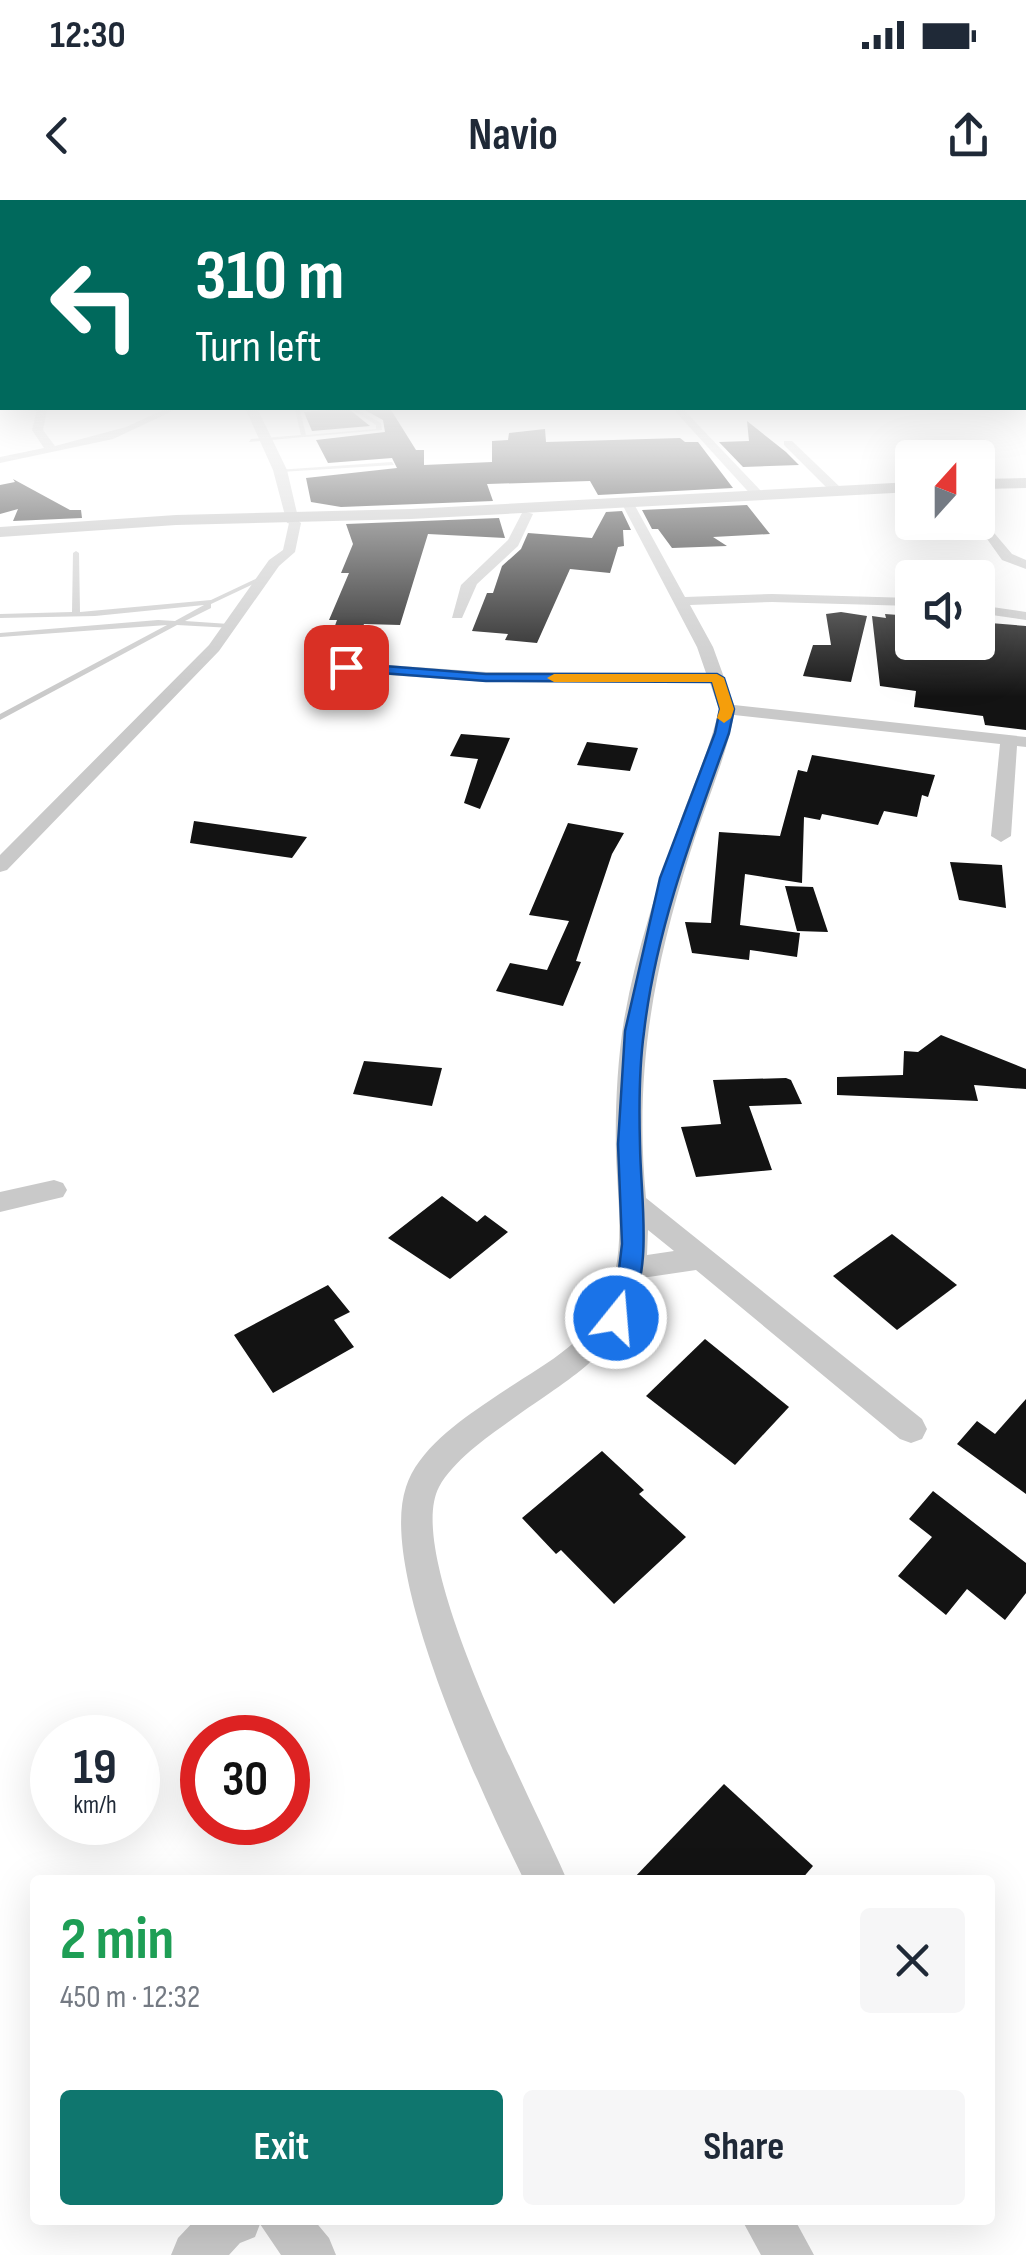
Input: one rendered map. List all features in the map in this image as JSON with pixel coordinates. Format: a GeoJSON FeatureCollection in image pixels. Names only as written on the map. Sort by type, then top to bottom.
{"type":"FeatureCollection","features":[{"type":"Feature","properties":{"kind":"main road"},"geometry":{"type":"LineString","coordinates":[[225,521],[630,506]]}},
{"type":"Feature","properties":{"kind":"main road"},"geometry":{"type":"LineString","coordinates":[[0,535],[225,521],[526,514],[630,506]]}},
{"type":"Feature","properties":{"kind":"street"},"geometry":{"type":"LineString","coordinates":[[270,569],[281,506]]}},
{"type":"Feature","properties":{"kind":"street"},"geometry":{"type":"LineString","coordinates":[[543,1875],[517,1823],[448,1654],[418,1547],[415,1509],[422,1484],[493,1415],[596,1342],[616,1318],[631,1269],[634,1203],[629,1144],[634,1031],[668,878],[722,733],[727,709],[681,601],[630,506]]}},
{"type":"Feature","properties":{"kind":"street"},"geometry":{"type":"LineString","coordinates":[[457,615],[474,578],[520,536],[526,514]]}},
{"type":"Feature","properties":{"kind":"street"},"geometry":{"type":"LineString","coordinates":[[0,866],[214,648],[270,569],[294,544],[282,519]]}},
{"type":"Feature","properties":{"kind":"street"},"geometry":{"type":"LineString","coordinates":[[995,540],[1008,557],[1026,564]]}},
{"type":"Feature","properties":{"kind":"street"},"geometry":{"type":"LineString","coordinates":[[681,601],[772,598],[895,602]]}},
{"type":"Feature","properties":{"kind":"street"},"geometry":{"type":"LineString","coordinates":[[995,611],[1026,616]]}},
{"type":"Feature","properties":{"kind":"street"},"geometry":{"type":"LineString","coordinates":[[346,667],[486,678],[717,678]]}},
{"type":"Feature","properties":{"kind":"street"},"geometry":{"type":"LineString","coordinates":[[727,709],[1018,741],[1002,836]]}},
{"type":"Feature","properties":{"kind":"street"},"geometry":{"type":"LineString","coordinates":[[0,1202],[54,1190]]}},
{"type":"Feature","properties":{"kind":"street"},"geometry":{"type":"LineString","coordinates":[[634,1203],[912,1428]]}},
{"type":"Feature","properties":{"kind":"street"},"geometry":{"type":"LineString","coordinates":[[631,1269],[702,1258]]}},
{"type":"Feature","properties":{"kind":"street"},"geometry":{"type":"LineString","coordinates":[[196,2255],[224,2225]]}},
{"type":"Feature","properties":{"kind":"street"},"geometry":{"type":"LineString","coordinates":[[287,2225],[312,2255]]}},
{"type":"Feature","properties":{"kind":"street"},"geometry":{"type":"LineString","coordinates":[[769,2225],[790,2255]]}},
{"type":"Feature","properties":{"kind":"lane"},"geometry":{"type":"LineString","coordinates":[[76,553],[76,614]]}},
{"type":"Feature","properties":{"kind":"lane"},"geometry":{"type":"LineString","coordinates":[[0,717],[182,622],[270,569]]}},
{"type":"Feature","properties":{"kind":"lane"},"geometry":{"type":"LineString","coordinates":[[0,616],[213,602]]}},
{"type":"Feature","properties":{"kind":"lane"},"geometry":{"type":"LineString","coordinates":[[0,636],[182,622],[230,626]]}},
{"type":"Feature","properties":{"kind":"building"},"geometry":{"type":"Polygon","coordinates":[[[0,506],[62,506],[81,510],[82,518],[13,521],[18,509],[0,514],[0,506]]]}},
{"type":"Feature","properties":{"kind":"building"},"geometry":{"type":"Polygon","coordinates":[[[748,506],[770,534],[713,537],[727,546],[672,548],[658,529],[652,529],[642,510],[748,506]]]}},
{"type":"Feature","properties":{"kind":"building"},"geometry":{"type":"Polygon","coordinates":[[[622,511],[631,530],[623,530],[624,546],[618,547],[610,573],[570,569],[537,643],[505,640],[508,634],[472,631],[487,593],[493,593],[502,566],[521,549],[528,533],[592,538],[606,512],[622,511]]]}},
{"type":"Feature","properties":{"kind":"building"},"geometry":{"type":"Polygon","coordinates":[[[499,518],[505,538],[428,534],[400,625],[364,624],[360,635],[332,634],[337,620],[329,620],[349,573],[341,573],[353,544],[346,524],[499,518]]]}},
{"type":"Feature","properties":{"kind":"building"},"geometry":{"type":"Polygon","coordinates":[[[826,614],[867,616],[851,682],[803,676],[813,645],[831,645],[826,614]]]}},
{"type":"Feature","properties":{"kind":"building"},"geometry":{"type":"Polygon","coordinates":[[[885,614],[895,615],[895,660],[995,660],[995,623],[1026,626],[1026,730],[985,725],[983,716],[914,707],[916,691],[880,686],[872,616],[886,618],[885,614]]]}},
{"type":"Feature","properties":{"kind":"building"},"geometry":{"type":"Polygon","coordinates":[[[461,734],[510,738],[480,809],[464,803],[478,759],[450,756],[461,734]]]}},
{"type":"Feature","properties":{"kind":"building"},"geometry":{"type":"Polygon","coordinates":[[[587,742],[638,748],[630,771],[577,765],[587,742]]]}},
{"type":"Feature","properties":{"kind":"building"},"geometry":{"type":"Polygon","coordinates":[[[812,755],[935,775],[928,797],[922,795],[917,817],[884,811],[878,825],[822,814],[820,820],[804,817],[802,883],[745,874],[740,925],[800,933],[797,957],[750,950],[749,960],[692,953],[685,922],[711,923],[719,832],[780,836],[798,770],[807,772],[812,755]]]}},
{"type":"Feature","properties":{"kind":"building"},"geometry":{"type":"Polygon","coordinates":[[[194,821],[307,837],[292,858],[190,843],[194,821]]]}},
{"type":"Feature","properties":{"kind":"building"},"geometry":{"type":"Polygon","coordinates":[[[568,823],[624,833],[612,854],[576,961],[581,962],[563,1006],[496,991],[510,963],[547,970],[569,921],[529,915],[568,823]]]}},
{"type":"Feature","properties":{"kind":"building"},"geometry":{"type":"Polygon","coordinates":[[[950,862],[1002,865],[1006,908],[959,900],[950,862]]]}},
{"type":"Feature","properties":{"kind":"building"},"geometry":{"type":"Polygon","coordinates":[[[785,886],[813,887],[828,932],[797,931],[785,886]]]}},
{"type":"Feature","properties":{"kind":"building"},"geometry":{"type":"Polygon","coordinates":[[[941,1035],[1026,1069],[1026,1089],[974,1085],[978,1101],[837,1095],[837,1077],[903,1075],[904,1051],[918,1052],[941,1035]]]}},
{"type":"Feature","properties":{"kind":"building"},"geometry":{"type":"Polygon","coordinates":[[[364,1061],[442,1068],[432,1106],[353,1094],[364,1061]]]}},
{"type":"Feature","properties":{"kind":"building"},"geometry":{"type":"Polygon","coordinates":[[[713,1080],[791,1080],[802,1104],[749,1106],[772,1170],[696,1177],[681,1127],[721,1124],[713,1080]]]}},
{"type":"Feature","properties":{"kind":"building"},"geometry":{"type":"Polygon","coordinates":[[[442,1196],[477,1222],[485,1215],[508,1232],[450,1279],[388,1238],[442,1196]]]}},
{"type":"Feature","properties":{"kind":"building"},"geometry":{"type":"Polygon","coordinates":[[[892,1234],[957,1285],[897,1330],[833,1276],[892,1234]]]}},
{"type":"Feature","properties":{"kind":"building"},"geometry":{"type":"Polygon","coordinates":[[[328,1285],[350,1312],[334,1320],[354,1347],[273,1393],[234,1335],[328,1285]]]}},
{"type":"Feature","properties":{"kind":"building"},"geometry":{"type":"Polygon","coordinates":[[[705,1339],[789,1407],[735,1465],[646,1396],[705,1339]]]}},
{"type":"Feature","properties":{"kind":"building"},"geometry":{"type":"Polygon","coordinates":[[[1026,1399],[1026,1494],[957,1444],[977,1421],[995,1434],[1026,1399]]]}},
{"type":"Feature","properties":{"kind":"building"},"geometry":{"type":"Polygon","coordinates":[[[602,1451],[644,1490],[639,1494],[686,1537],[614,1604],[561,1550],[556,1554],[522,1518],[602,1451]]]}},
{"type":"Feature","properties":{"kind":"building"},"geometry":{"type":"Polygon","coordinates":[[[933,1491],[1026,1563],[1026,1593],[1005,1620],[967,1589],[946,1615],[898,1576],[932,1537],[909,1519],[933,1491]]]}},
{"type":"Feature","properties":{"kind":"building"},"geometry":{"type":"Polygon","coordinates":[[[724,1784],[813,1866],[805,1875],[637,1875],[724,1784]]]}},
{"type":"Feature","properties":{"kind":"slow traffic"},"geometry":{"type":"LineString","coordinates":[[554,678],[717,678],[727,709],[724,718]]}},
{"type":"Feature","properties":{"kind":"route"},"geometry":{"type":"LineString","coordinates":[[346,667],[486,678],[717,678],[727,709],[722,733],[668,878],[634,1031],[629,1144],[633,1244],[631,1269],[616,1318]]}}]}
